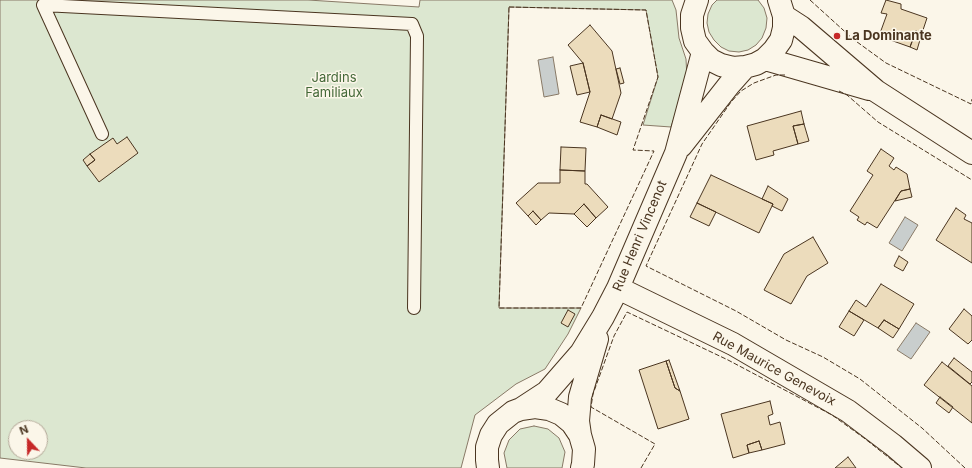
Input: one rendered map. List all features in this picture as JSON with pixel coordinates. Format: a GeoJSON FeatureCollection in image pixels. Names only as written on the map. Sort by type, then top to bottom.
{"type":"FeatureCollection","features":[{"type":"Feature","properties":{"kind":"street"},"geometry":{"type":"LineString","coordinates":[[691,5],[692,28],[695,41],[702,52],[711,60],[733,68],[756,64],[765,59],[774,50],[781,40],[784,28],[781,8]]}},
{"type":"Feature","properties":{"kind":"street"},"geometry":{"type":"LineString","coordinates":[[781,8],[876,91],[972,153]]}},
{"type":"Feature","properties":{"kind":"street","name":"Rue Henri Vincenot"},"geometry":{"type":"LineString","coordinates":[[485,465],[487,447],[491,435],[498,424],[507,416],[521,409],[547,392],[581,353],[603,317],[618,288],[676,153],[702,52]]}},
{"type":"Feature","properties":{"kind":"street"},"geometry":{"type":"LineString","coordinates":[[765,59],[876,91]]}},
{"type":"Feature","properties":{"kind":"street","name":"Rue Henri Vincenot"},"geometry":{"type":"LineString","coordinates":[[676,153],[728,85],[745,67]]}},
{"type":"Feature","properties":{"kind":"street","name":"Rue Maurice Genevoix"},"geometry":{"type":"LineString","coordinates":[[618,288],[733,344],[848,411],[893,445],[920,468]]}},
{"type":"Feature","properties":{"kind":"street","name":"Rue Henri Vincenot"},"geometry":{"type":"LineString","coordinates":[[582,468],[584,449],[578,421],[580,397],[603,317]]}},
{"type":"Feature","properties":{"kind":"street","name":"Rue Henri Vincenot"},"geometry":{"type":"LineString","coordinates":[[521,409],[535,407],[549,409],[562,414],[580,435]]}},
{"type":"Feature","properties":{"kind":"lane"},"geometry":{"type":"LineString","coordinates":[[102,134],[43,5],[412,24],[417,36],[414,308]]}},
{"type":"Feature","properties":{"kind":"green space","name":"Jardins Familiaux"},"geometry":{"type":"Polygon","coordinates":[[[0,0],[308,0],[419,7],[420,0],[672,0],[676,10],[679,38],[686,59],[687,79],[671,127],[643,125],[658,77],[646,10],[509,7],[499,308],[581,308],[568,334],[545,369],[516,384],[475,415],[461,468],[86,468],[17,460],[48,460],[48,420],[8,420],[8,459],[0,458],[0,0]]]}},
{"type":"Feature","properties":{"kind":"green space"},"geometry":{"type":"Polygon","coordinates":[[[717,0],[758,0],[764,8],[767,18],[766,28],[762,38],[756,45],[748,50],[739,52],[729,51],[721,47],[714,40],[709,32],[707,23],[708,14],[712,5],[717,0]]]}},
{"type":"Feature","properties":{"kind":"green space"},"geometry":{"type":"Polygon","coordinates":[[[534,426],[548,429],[559,438],[565,452],[562,468],[507,468],[504,453],[509,440],[520,429],[534,426]]]}},
{"type":"Feature","properties":{"kind":"shaded area"},"geometry":{"type":"Polygon","coordinates":[[[553,57],[559,94],[544,97],[538,60],[553,57]]]}},
{"type":"Feature","properties":{"kind":"shaded area"},"geometry":{"type":"Polygon","coordinates":[[[905,217],[918,225],[902,251],[889,243],[905,217]]]}},
{"type":"Feature","properties":{"kind":"shaded area"},"geometry":{"type":"Polygon","coordinates":[[[916,323],[930,332],[911,359],[897,350],[916,323]]]}},
{"type":"Feature","properties":{"kind":"building"},"geometry":{"type":"Polygon","coordinates":[[[886,0],[901,4],[901,9],[927,18],[922,33],[916,31],[910,47],[879,36],[887,14],[881,13],[886,0]]]}},
{"type":"Feature","properties":{"kind":"building"},"geometry":{"type":"Polygon","coordinates":[[[590,25],[612,51],[621,93],[612,119],[601,115],[597,127],[580,122],[590,92],[583,63],[568,45],[590,25]]]}},
{"type":"Feature","properties":{"kind":"building"},"geometry":{"type":"Polygon","coordinates":[[[916,31],[922,33],[917,50],[910,47],[916,31]]]}},
{"type":"Feature","properties":{"kind":"building"},"geometry":{"type":"Polygon","coordinates":[[[583,63],[590,92],[577,95],[570,66],[583,63]]]}},
{"type":"Feature","properties":{"kind":"building"},"geometry":{"type":"Polygon","coordinates":[[[620,68],[624,83],[620,84],[616,69],[620,68]]]}},
{"type":"Feature","properties":{"kind":"building"},"geometry":{"type":"Polygon","coordinates":[[[801,111],[804,124],[793,126],[798,144],[773,151],[774,155],[756,160],[747,126],[801,111]]]}},
{"type":"Feature","properties":{"kind":"building"},"geometry":{"type":"Polygon","coordinates":[[[601,115],[621,122],[617,135],[597,127],[601,115]]]}},
{"type":"Feature","properties":{"kind":"building"},"geometry":{"type":"Polygon","coordinates":[[[804,124],[809,141],[798,144],[793,126],[804,124]]]}},
{"type":"Feature","properties":{"kind":"building"},"geometry":{"type":"Polygon","coordinates":[[[127,137],[138,153],[99,182],[87,166],[95,160],[90,154],[113,138],[117,144],[127,137]]]}},
{"type":"Feature","properties":{"kind":"building"},"geometry":{"type":"Polygon","coordinates":[[[561,147],[586,148],[585,171],[560,170],[561,147]]]}},
{"type":"Feature","properties":{"kind":"building"},"geometry":{"type":"Polygon","coordinates":[[[881,149],[894,158],[889,166],[894,170],[896,167],[907,174],[910,189],[901,191],[877,228],[867,222],[865,225],[857,220],[859,217],[850,211],[873,175],[867,171],[881,149]]]}},
{"type":"Feature","properties":{"kind":"building"},"geometry":{"type":"Polygon","coordinates":[[[90,154],[95,160],[87,166],[83,160],[90,154]]]}},
{"type":"Feature","properties":{"kind":"building"},"geometry":{"type":"Polygon","coordinates":[[[560,170],[585,171],[585,184],[587,184],[608,207],[596,218],[584,204],[574,214],[549,213],[541,220],[533,211],[528,216],[516,203],[538,183],[560,183],[560,170]]]}},
{"type":"Feature","properties":{"kind":"building"},"geometry":{"type":"Polygon","coordinates":[[[711,175],[773,204],[759,233],[697,203],[711,175]]]}},
{"type":"Feature","properties":{"kind":"building"},"geometry":{"type":"Polygon","coordinates":[[[768,186],[788,199],[782,211],[772,206],[773,204],[762,199],[768,186]]]}},
{"type":"Feature","properties":{"kind":"building"},"geometry":{"type":"Polygon","coordinates":[[[910,189],[912,197],[895,201],[901,191],[910,189]]]}},
{"type":"Feature","properties":{"kind":"building"},"geometry":{"type":"Polygon","coordinates":[[[697,203],[716,212],[709,226],[690,217],[697,203]]]}},
{"type":"Feature","properties":{"kind":"building"},"geometry":{"type":"Polygon","coordinates":[[[584,204],[596,218],[587,227],[574,214],[584,204]]]}},
{"type":"Feature","properties":{"kind":"building"},"geometry":{"type":"Polygon","coordinates":[[[956,208],[966,215],[964,219],[972,223],[972,263],[936,240],[956,208]]]}},
{"type":"Feature","properties":{"kind":"building"},"geometry":{"type":"Polygon","coordinates":[[[533,211],[541,220],[536,225],[528,216],[533,211]]]}},
{"type":"Feature","properties":{"kind":"building"},"geometry":{"type":"Polygon","coordinates":[[[813,237],[828,263],[807,276],[791,304],[764,290],[784,254],[813,237]]]}},
{"type":"Feature","properties":{"kind":"building"},"geometry":{"type":"Polygon","coordinates":[[[899,256],[908,262],[903,271],[894,266],[899,256]]]}},
{"type":"Feature","properties":{"kind":"building"},"geometry":{"type":"Polygon","coordinates":[[[881,284],[914,304],[899,329],[884,320],[878,328],[849,311],[856,300],[866,307],[881,284]]]}},
{"type":"Feature","properties":{"kind":"building"},"geometry":{"type":"Polygon","coordinates":[[[964,309],[972,316],[972,340],[968,344],[949,329],[964,309]]]}},
{"type":"Feature","properties":{"kind":"building"},"geometry":{"type":"Polygon","coordinates":[[[568,310],[575,314],[568,327],[561,323],[568,310]]]}},
{"type":"Feature","properties":{"kind":"building"},"geometry":{"type":"Polygon","coordinates":[[[849,311],[864,320],[854,336],[839,327],[849,311]]]}},
{"type":"Feature","properties":{"kind":"building"},"geometry":{"type":"Polygon","coordinates":[[[884,320],[899,329],[893,338],[878,328],[884,320]]]}},
{"type":"Feature","properties":{"kind":"building"},"geometry":{"type":"Polygon","coordinates":[[[954,358],[972,372],[972,382],[970,384],[948,366],[954,358]]]}},
{"type":"Feature","properties":{"kind":"building"},"geometry":{"type":"Polygon","coordinates":[[[669,360],[680,391],[675,388],[666,361],[669,360]]]}},
{"type":"Feature","properties":{"kind":"building"},"geometry":{"type":"Polygon","coordinates":[[[666,361],[675,388],[680,391],[689,419],[658,429],[639,370],[666,361]]]}},
{"type":"Feature","properties":{"kind":"building"},"geometry":{"type":"Polygon","coordinates":[[[942,362],[972,386],[972,423],[924,385],[942,362]]]}},
{"type":"Feature","properties":{"kind":"building"},"geometry":{"type":"Polygon","coordinates":[[[940,397],[953,407],[949,413],[936,403],[940,397]]]}},
{"type":"Feature","properties":{"kind":"building"},"geometry":{"type":"Polygon","coordinates":[[[770,401],[773,414],[768,416],[770,425],[780,422],[785,444],[762,450],[759,441],[747,445],[749,453],[733,458],[721,414],[770,401]]]}},
{"type":"Feature","properties":{"kind":"building"},"geometry":{"type":"Polygon","coordinates":[[[759,441],[762,450],[749,453],[747,445],[759,441]]]}},
{"type":"Feature","properties":{"kind":"building"},"geometry":{"type":"Polygon","coordinates":[[[848,457],[856,468],[835,468],[848,457]]]}},
{"type":"Feature","properties":{"kind":"fence"},"geometry":{"type":"LineString","coordinates":[[810,0],[853,39],[886,63],[971,104],[972,99]]}},
{"type":"Feature","properties":{"kind":"fence"},"geometry":{"type":"LineString","coordinates":[[509,7],[646,10],[658,77],[633,150],[654,151],[581,308],[499,308],[509,7]]}},
{"type":"Feature","properties":{"kind":"fence"},"geometry":{"type":"LineString","coordinates":[[785,75],[776,75],[754,83],[741,91],[731,102],[702,144],[646,266],[736,311],[786,340],[823,357],[860,379],[922,428],[965,468]]}},
{"type":"Feature","properties":{"kind":"fence"},"geometry":{"type":"LineString","coordinates":[[839,91],[847,95],[878,122],[972,180]]}},
{"type":"Feature","properties":{"kind":"fence"},"geometry":{"type":"LineString","coordinates":[[641,468],[655,444],[591,407],[593,394],[614,336],[627,312],[728,360],[832,415],[902,468]]}},
{"type":"Feature","properties":{"kind":"place","name":"La Dominante"},"geometry":{"type":"Point","coordinates":[837,36]}}]}
